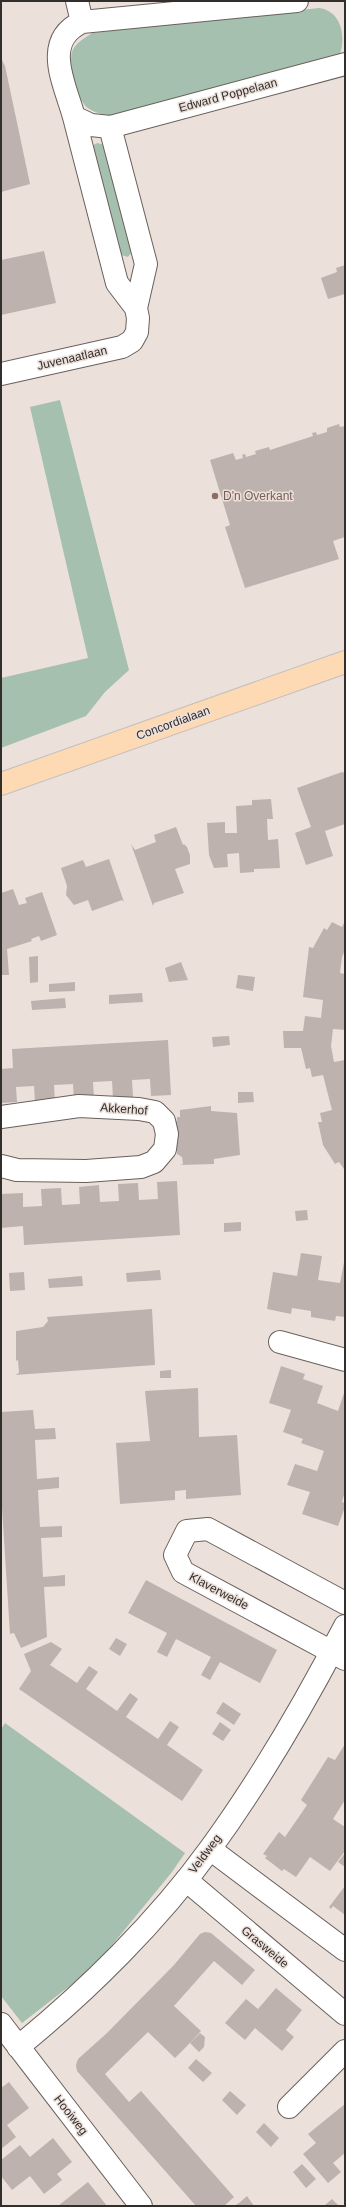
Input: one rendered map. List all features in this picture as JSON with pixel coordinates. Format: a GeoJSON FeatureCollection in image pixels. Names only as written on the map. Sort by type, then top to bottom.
{"type":"FeatureCollection","features":[{"type":"Feature","properties":{"kind":"main road","name":"Concordialaan"},"geometry":{"type":"LineString","coordinates":[[1,784],[345,662]]}},
{"type":"Feature","properties":{"kind":"street"},"geometry":{"type":"LineString","coordinates":[[77,1],[82,22]]}},
{"type":"Feature","properties":{"kind":"street"},"geometry":{"type":"LineString","coordinates":[[136,308],[117,283],[59,62],[58,48],[67,32],[82,22],[297,1]]}},
{"type":"Feature","properties":{"kind":"street","name":"Edward Poppelaan"},"geometry":{"type":"LineString","coordinates":[[74,117],[91,125],[110,127],[345,64]]}},
{"type":"Feature","properties":{"kind":"street"},"geometry":{"type":"LineString","coordinates":[[110,127],[146,264],[136,308]]}},
{"type":"Feature","properties":{"kind":"street","name":"Juvenaatlaan"},"geometry":{"type":"LineString","coordinates":[[1,374],[128,345],[137,332],[138,318],[136,308]]}},
{"type":"Feature","properties":{"kind":"street","name":"Akkerhof"},"geometry":{"type":"LineString","coordinates":[[1,1117],[79,1106],[138,1109],[155,1112],[164,1121],[167,1134],[165,1149],[154,1162],[141,1167],[86,1171],[17,1170],[1,1166]]}},
{"type":"Feature","properties":{"kind":"street"},"geometry":{"type":"LineString","coordinates":[[280,1342],[345,1360]]}},
{"type":"Feature","properties":{"kind":"street","name":"Klaverweide"},"geometry":{"type":"LineString","coordinates":[[338,1656],[183,1572],[175,1555],[187,1531],[208,1529],[345,1603]]}},
{"type":"Feature","properties":{"kind":"street","name":"Veldweg"},"geometry":{"type":"LineString","coordinates":[[18,2047],[40,2030],[107,1966],[186,1880],[210,1849],[338,1656],[345,1626]]}},
{"type":"Feature","properties":{"kind":"street"},"geometry":{"type":"LineString","coordinates":[[210,1849],[345,1950]]}},
{"type":"Feature","properties":{"kind":"street","name":"Grasweide"},"geometry":{"type":"LineString","coordinates":[[186,1880],[345,2014]]}},
{"type":"Feature","properties":{"kind":"street","name":"Hooiweg"},"geometry":{"type":"LineString","coordinates":[[1,2024],[141,2206]]}},
{"type":"Feature","properties":{"kind":"street"},"geometry":{"type":"LineString","coordinates":[[289,2107],[345,2051]]}},
{"type":"Feature","properties":{"kind":"green space"},"geometry":{"type":"Polygon","coordinates":[[[319,8],[332,14],[340,25],[342,32],[342,47],[340,54],[112,116],[100,114],[88,108],[80,98],[74,82],[71,66],[73,49],[78,43],[92,33],[319,8]]]}},
{"type":"Feature","properties":{"kind":"green space"},"geometry":{"type":"Polygon","coordinates":[[[97,143],[105,145],[134,249],[128,257],[118,254],[92,146],[97,143]]]}},
{"type":"Feature","properties":{"kind":"green space"},"geometry":{"type":"Polygon","coordinates":[[[60,400],[129,670],[105,692],[86,716],[1,748],[1,678],[88,658],[30,407],[60,400]]]}},
{"type":"Feature","properties":{"kind":"green space"},"geometry":{"type":"Polygon","coordinates":[[[5,1723],[185,1853],[172,1872],[94,1967],[22,2023],[1,1996],[1,1729],[5,1723]]]}},
{"type":"Feature","properties":{"kind":"building"},"geometry":{"type":"Polygon","coordinates":[[[1,58],[5,66],[30,184],[1,192],[1,58]]]}},
{"type":"Feature","properties":{"kind":"building"},"geometry":{"type":"Polygon","coordinates":[[[44,251],[56,303],[1,315],[1,260],[44,251]]]}},
{"type":"Feature","properties":{"kind":"building"},"geometry":{"type":"Polygon","coordinates":[[[345,265],[345,294],[328,299],[321,278],[337,272],[336,268],[345,265]]]}},
{"type":"Feature","properties":{"kind":"building"},"geometry":{"type":"Polygon","coordinates":[[[339,424],[340,427],[345,426],[345,537],[333,541],[339,559],[245,588],[225,527],[230,525],[210,460],[233,453],[236,460],[243,458],[242,455],[245,454],[246,457],[256,454],[255,451],[269,447],[270,450],[313,436],[312,433],[316,432],[317,435],[327,432],[327,428],[339,424]]]}},
{"type":"Feature","properties":{"kind":"building"},"geometry":{"type":"Polygon","coordinates":[[[342,772],[345,773],[345,824],[325,831],[333,856],[306,865],[295,833],[311,827],[297,788],[342,772]]]}},
{"type":"Feature","properties":{"kind":"building"},"geometry":{"type":"Polygon","coordinates":[[[271,799],[273,819],[267,819],[268,840],[278,839],[280,868],[254,869],[254,872],[240,873],[239,853],[227,854],[228,867],[214,868],[209,855],[207,823],[225,822],[225,833],[237,833],[236,806],[252,805],[252,800],[271,799]]]}},
{"type":"Feature","properties":{"kind":"building"},"geometry":{"type":"Polygon","coordinates":[[[176,827],[183,845],[184,844],[187,847],[190,855],[190,864],[175,869],[184,893],[154,903],[153,906],[131,844],[135,850],[156,842],[154,835],[176,827]]]}},
{"type":"Feature","properties":{"kind":"building"},"geometry":{"type":"Polygon","coordinates":[[[109,859],[124,902],[122,900],[92,911],[88,900],[74,905],[66,895],[67,886],[61,868],[83,860],[86,867],[109,859]]]}},
{"type":"Feature","properties":{"kind":"building"},"geometry":{"type":"Polygon","coordinates":[[[13,889],[19,905],[27,903],[25,898],[42,892],[57,935],[41,941],[39,936],[31,939],[32,941],[7,949],[9,975],[1,975],[1,893],[13,889]]]}},
{"type":"Feature","properties":{"kind":"building"},"geometry":{"type":"Polygon","coordinates":[[[345,921],[345,950],[342,957],[340,973],[345,974],[345,1030],[333,1029],[331,1046],[334,1062],[345,1060],[344,1169],[339,1162],[335,1164],[323,1145],[318,1122],[322,1122],[320,1113],[332,1110],[323,1075],[312,1077],[310,1068],[306,1069],[301,1048],[284,1048],[283,1031],[303,1031],[305,1016],[321,1018],[323,1000],[303,997],[309,947],[313,948],[324,928],[327,930],[332,922],[342,927],[345,921]]]}},
{"type":"Feature","properties":{"kind":"building"},"geometry":{"type":"Polygon","coordinates":[[[38,956],[38,982],[30,983],[29,957],[38,956]]]}},
{"type":"Feature","properties":{"kind":"building"},"geometry":{"type":"Polygon","coordinates":[[[181,962],[188,980],[169,982],[165,968],[181,962]]]}},
{"type":"Feature","properties":{"kind":"building"},"geometry":{"type":"Polygon","coordinates":[[[238,975],[255,977],[253,991],[236,988],[238,975]]]}},
{"type":"Feature","properties":{"kind":"building"},"geometry":{"type":"Polygon","coordinates":[[[75,982],[75,991],[49,992],[49,984],[75,982]]]}},
{"type":"Feature","properties":{"kind":"building"},"geometry":{"type":"Polygon","coordinates":[[[142,993],[143,1002],[109,1004],[109,995],[142,993]]]}},
{"type":"Feature","properties":{"kind":"building"},"geometry":{"type":"Polygon","coordinates":[[[65,998],[66,1008],[32,1010],[31,1001],[65,998]]]}},
{"type":"Feature","properties":{"kind":"building"},"geometry":{"type":"Polygon","coordinates":[[[229,1036],[230,1045],[213,1047],[212,1037],[229,1036]]]}},
{"type":"Feature","properties":{"kind":"building"},"geometry":{"type":"Polygon","coordinates":[[[168,1040],[171,1095],[151,1096],[150,1079],[132,1080],[133,1097],[113,1098],[112,1081],[93,1082],[94,1099],[74,1101],[73,1084],[54,1085],[55,1102],[35,1103],[34,1086],[16,1087],[17,1102],[1,1103],[1,1069],[13,1068],[12,1049],[168,1040]]]}},
{"type":"Feature","properties":{"kind":"building"},"geometry":{"type":"Polygon","coordinates":[[[238,1092],[253,1092],[254,1102],[238,1103],[238,1092]]]}},
{"type":"Feature","properties":{"kind":"building"},"geometry":{"type":"Polygon","coordinates":[[[211,1106],[211,1111],[237,1113],[240,1155],[214,1159],[214,1164],[180,1165],[183,1164],[182,1157],[177,1154],[175,1121],[177,1121],[177,1117],[180,1117],[180,1110],[211,1106]]]}},
{"type":"Feature","properties":{"kind":"building"},"geometry":{"type":"Polygon","coordinates":[[[177,1181],[180,1235],[24,1245],[23,1226],[1,1228],[1,1194],[23,1193],[23,1207],[42,1206],[41,1189],[61,1188],[62,1205],[80,1204],[79,1187],[99,1185],[100,1202],[119,1201],[118,1184],[138,1183],[139,1200],[158,1199],[157,1182],[177,1181]]]}},
{"type":"Feature","properties":{"kind":"building"},"geometry":{"type":"Polygon","coordinates":[[[307,1210],[308,1220],[296,1221],[295,1211],[307,1210]]]}},
{"type":"Feature","properties":{"kind":"building"},"geometry":{"type":"Polygon","coordinates":[[[241,1222],[241,1231],[224,1232],[224,1223],[241,1222]]]}},
{"type":"Feature","properties":{"kind":"building"},"geometry":{"type":"Polygon","coordinates":[[[301,1253],[322,1256],[318,1280],[340,1283],[345,1257],[345,1317],[336,1316],[335,1321],[311,1317],[311,1311],[292,1308],[291,1314],[267,1309],[273,1272],[297,1276],[301,1253]]]}},
{"type":"Feature","properties":{"kind":"building"},"geometry":{"type":"Polygon","coordinates":[[[160,1270],[161,1280],[127,1282],[126,1273],[160,1270]]]}},
{"type":"Feature","properties":{"kind":"building"},"geometry":{"type":"Polygon","coordinates":[[[24,1272],[25,1290],[10,1291],[9,1273],[24,1272]]]}},
{"type":"Feature","properties":{"kind":"building"},"geometry":{"type":"Polygon","coordinates":[[[82,1276],[83,1286],[49,1288],[48,1279],[82,1276]]]}},
{"type":"Feature","properties":{"kind":"building"},"geometry":{"type":"Polygon","coordinates":[[[152,1309],[155,1365],[15,1375],[19,1373],[18,1360],[16,1361],[16,1331],[43,1327],[48,1321],[47,1317],[152,1309]]]}},
{"type":"Feature","properties":{"kind":"building"},"geometry":{"type":"Polygon","coordinates":[[[281,1366],[305,1374],[303,1379],[323,1386],[317,1403],[338,1411],[345,1390],[345,1491],[342,1502],[345,1503],[345,1507],[338,1526],[302,1514],[310,1492],[287,1485],[295,1464],[317,1471],[324,1451],[301,1443],[303,1439],[283,1432],[291,1410],[269,1403],[281,1366]]]}},
{"type":"Feature","properties":{"kind":"building"},"geometry":{"type":"Polygon","coordinates":[[[171,1370],[171,1378],[160,1378],[160,1371],[171,1370]]]}},
{"type":"Feature","properties":{"kind":"building"},"geometry":{"type":"Polygon","coordinates":[[[198,1388],[199,1437],[237,1435],[241,1495],[186,1499],[186,1490],[175,1491],[175,1500],[120,1504],[116,1443],[150,1441],[145,1391],[198,1388]]]}},
{"type":"Feature","properties":{"kind":"building"},"geometry":{"type":"Polygon","coordinates":[[[33,1410],[35,1429],[55,1428],[56,1439],[35,1440],[37,1479],[59,1477],[59,1488],[38,1490],[40,1527],[62,1526],[62,1537],[41,1538],[43,1577],[65,1575],[65,1586],[44,1587],[47,1637],[21,1648],[14,1633],[10,1634],[1,1492],[1,1412],[33,1410]]]}},
{"type":"Feature","properties":{"kind":"building"},"geometry":{"type":"Polygon","coordinates":[[[146,1580],[277,1650],[260,1683],[220,1662],[210,1680],[201,1675],[211,1657],[176,1639],[167,1657],[157,1652],[167,1633],[128,1613],[146,1580]]]}},
{"type":"Feature","properties":{"kind":"building"},"geometry":{"type":"Polygon","coordinates":[[[116,1638],[127,1644],[120,1656],[109,1649],[116,1638]]]}},
{"type":"Feature","properties":{"kind":"building"},"geometry":{"type":"Polygon","coordinates":[[[51,1642],[62,1649],[50,1665],[77,1683],[89,1666],[98,1672],[86,1689],[117,1711],[130,1693],[138,1699],[126,1717],[158,1739],[170,1721],[179,1727],[167,1745],[203,1770],[182,1801],[19,1689],[31,1671],[24,1654],[51,1642]]]}},
{"type":"Feature","properties":{"kind":"building"},"geometry":{"type":"Polygon","coordinates":[[[223,1702],[241,1714],[234,1725],[216,1713],[223,1702]]]}},
{"type":"Feature","properties":{"kind":"building"},"geometry":{"type":"Polygon","coordinates":[[[220,1722],[231,1730],[223,1741],[212,1734],[220,1722]]]}},
{"type":"Feature","properties":{"kind":"building"},"geometry":{"type":"Polygon","coordinates":[[[345,1744],[345,1800],[333,1819],[345,1827],[345,1851],[330,1871],[310,1857],[296,1877],[284,1869],[282,1871],[265,1858],[267,1856],[263,1854],[279,1832],[285,1837],[307,1805],[301,1800],[328,1757],[335,1760],[345,1744]]]}},
{"type":"Feature","properties":{"kind":"building"},"geometry":{"type":"Polygon","coordinates":[[[345,1853],[345,1867],[338,1862],[345,1853]]]}},
{"type":"Feature","properties":{"kind":"building"},"geometry":{"type":"Polygon","coordinates":[[[345,1886],[345,1915],[333,1906],[331,1909],[329,1907],[345,1886]]]}},
{"type":"Feature","properties":{"kind":"building"},"geometry":{"type":"Polygon","coordinates":[[[205,1932],[211,1933],[255,1970],[242,1985],[214,1961],[174,2006],[201,2031],[188,2045],[175,2058],[148,2032],[105,2074],[129,2102],[141,2091],[234,2197],[224,2206],[196,2206],[77,2071],[76,2065],[78,2059],[107,2033],[174,1965],[200,1934],[205,1932]]]}},
{"type":"Feature","properties":{"kind":"building"},"geometry":{"type":"Polygon","coordinates":[[[276,1988],[302,2010],[286,2030],[294,2037],[282,2051],[255,2028],[245,2040],[225,2023],[246,1999],[258,2009],[276,1988]]]}},
{"type":"Feature","properties":{"kind":"building"},"geometry":{"type":"Polygon","coordinates":[[[200,2033],[205,2037],[204,2047],[199,2052],[190,2043],[200,2033]]]}},
{"type":"Feature","properties":{"kind":"building"},"geometry":{"type":"Polygon","coordinates":[[[196,2059],[212,2073],[203,2082],[188,2068],[196,2059]]]}},
{"type":"Feature","properties":{"kind":"building"},"geometry":{"type":"Polygon","coordinates":[[[9,2082],[29,2108],[7,2125],[16,2137],[1,2149],[1,2088],[9,2082]]]}},
{"type":"Feature","properties":{"kind":"building"},"geometry":{"type":"Polygon","coordinates":[[[230,2091],[246,2105],[237,2115],[222,2100],[230,2091]]]}},
{"type":"Feature","properties":{"kind":"building"},"geometry":{"type":"Polygon","coordinates":[[[345,2104],[345,2153],[333,2163],[341,2172],[328,2183],[303,2154],[316,2143],[308,2134],[345,2104]]]}},
{"type":"Feature","properties":{"kind":"building"},"geometry":{"type":"Polygon","coordinates":[[[264,2123],[279,2138],[271,2147],[256,2132],[264,2123]]]}},
{"type":"Feature","properties":{"kind":"building"},"geometry":{"type":"Polygon","coordinates":[[[53,2138],[72,2162],[57,2174],[62,2180],[44,2194],[30,2176],[12,2190],[1,2176],[1,2160],[20,2145],[30,2157],[53,2138]]]}},
{"type":"Feature","properties":{"kind":"building"},"geometry":{"type":"Polygon","coordinates":[[[302,2164],[316,2179],[306,2188],[293,2172],[302,2164]]]}},
{"type":"Feature","properties":{"kind":"building"},"geometry":{"type":"Polygon","coordinates":[[[88,2182],[107,2206],[58,2206],[88,2182]]]}},
{"type":"Feature","properties":{"kind":"building"},"geometry":{"type":"Polygon","coordinates":[[[247,2196],[254,2206],[234,2206],[239,2203],[247,2196]]]}},
{"type":"Feature","properties":{"kind":"building"},"geometry":{"type":"Polygon","coordinates":[[[332,2199],[339,2206],[324,2206],[332,2199]]]}},
{"type":"Feature","properties":{"kind":"place","name":"D'n Overkant"},"geometry":{"type":"Point","coordinates":[215,496]}}]}
